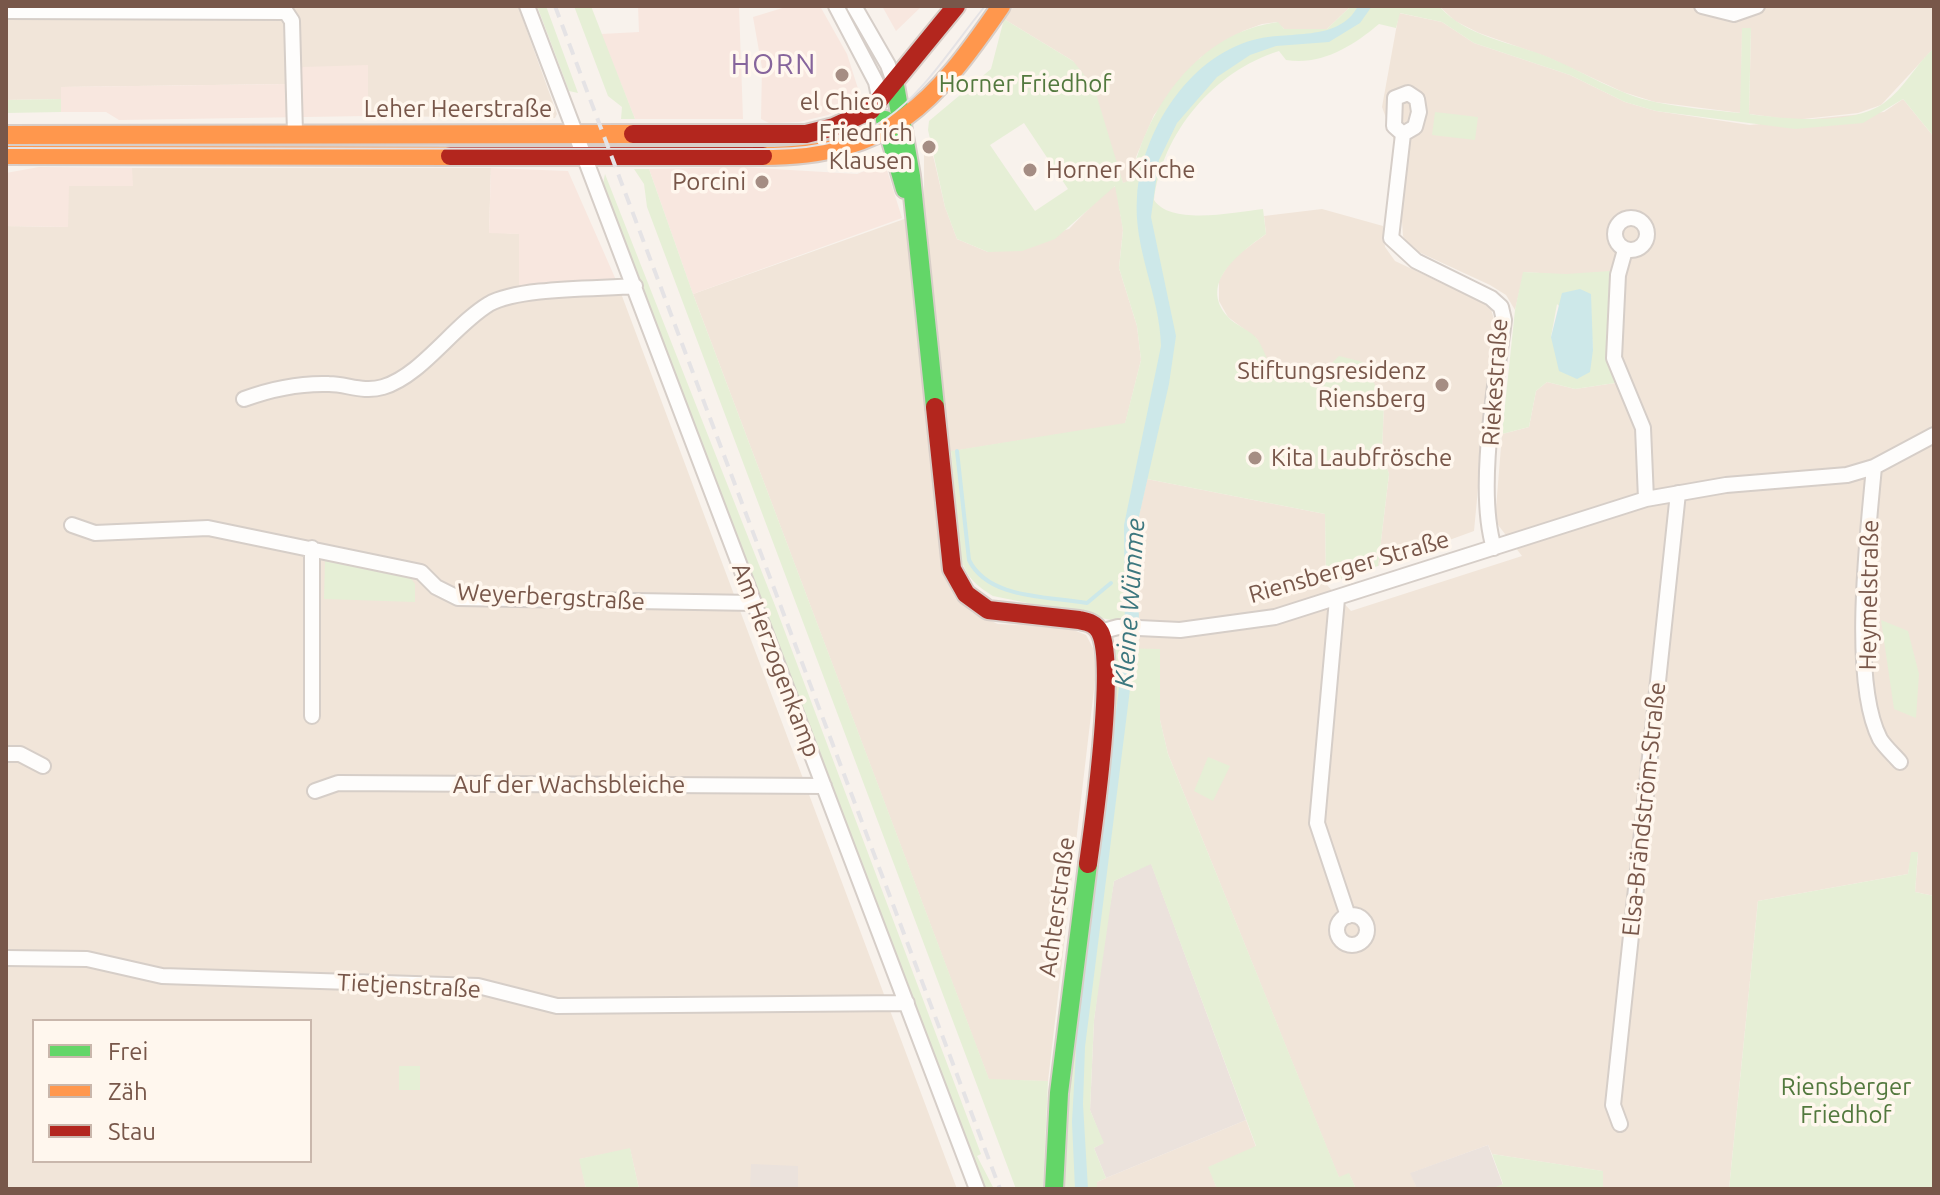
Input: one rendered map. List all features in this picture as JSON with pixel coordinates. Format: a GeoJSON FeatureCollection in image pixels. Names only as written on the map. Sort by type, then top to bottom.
{"type":"FeatureCollection","features":[{"type":"Feature","properties":{"kind":"main road","name":"Leher Heerstraße"},"geometry":{"type":"LineString","coordinates":[[6,135],[806,134],[853,120],[880,102],[956,6]]}},
{"type":"Feature","properties":{"kind":"main road"},"geometry":{"type":"LineString","coordinates":[[895,127],[942,85],[1001,6]]}},
{"type":"Feature","properties":{"kind":"main road"},"geometry":{"type":"LineString","coordinates":[[895,85],[895,127]]}},
{"type":"Feature","properties":{"kind":"main road"},"geometry":{"type":"LineString","coordinates":[[880,102],[895,127]]}},
{"type":"Feature","properties":{"kind":"main road","name":"Leher Heerstraße"},"geometry":{"type":"LineString","coordinates":[[6,155],[810,156],[844,150],[895,127]]}},
{"type":"Feature","properties":{"kind":"main road","name":"Riensberger Straße"},"geometry":{"type":"LineString","coordinates":[[895,127],[917,260],[952,569],[962,589],[978,606],[993,611],[1075,618],[1109,630]]}},
{"type":"Feature","properties":{"kind":"main road","name":"Achterstraße"},"geometry":{"type":"LineString","coordinates":[[1054,1189],[1068,1006],[1095,813],[1109,630]]}},
{"type":"Feature","properties":{"kind":"street","name":"Am Herzogenkamp"},"geometry":{"type":"LineString","coordinates":[[527,6],[977,1189]]}},
{"type":"Feature","properties":{"kind":"street"},"geometry":{"type":"LineString","coordinates":[[836,6],[876,82],[880,102]]}},
{"type":"Feature","properties":{"kind":"street"},"geometry":{"type":"LineString","coordinates":[[854,6],[888,65],[895,85]]}},
{"type":"Feature","properties":{"kind":"street"},"geometry":{"type":"LineString","coordinates":[[1702,6],[1734,14],[1757,6]]}},
{"type":"Feature","properties":{"kind":"street"},"geometry":{"type":"LineString","coordinates":[[6,11],[286,12],[292,21],[295,133]]}},
{"type":"Feature","properties":{"kind":"street","name":"Riekestraße"},"geometry":{"type":"LineString","coordinates":[[1403,134],[1391,238],[1416,261],[1491,298],[1501,307],[1504,320],[1488,493],[1487,524],[1494,548]]}},
{"type":"Feature","properties":{"kind":"street"},"geometry":{"type":"LineString","coordinates":[[1625,250],[1618,275],[1613,349],[1624,386],[1643,428],[1646,499]]}},
{"type":"Feature","properties":{"kind":"street"},"geometry":{"type":"LineString","coordinates":[[244,399],[275,388],[331,384],[352,390],[383,387],[405,375],[492,302],[512,295],[635,286]]}},
{"type":"Feature","properties":{"kind":"street","name":"Riensberger Straße"},"geometry":{"type":"LineString","coordinates":[[1109,630],[1180,630],[1236,625],[1337,599],[1567,522],[1646,499],[1847,475],[1874,467],[1934,435]]}},
{"type":"Feature","properties":{"kind":"street","name":"Heymelstraße"},"geometry":{"type":"LineString","coordinates":[[1874,467],[1864,654],[1872,717],[1881,741],[1900,762]]}},
{"type":"Feature","properties":{"kind":"street","name":"Elsa-Brändström-Straße"},"geometry":{"type":"LineString","coordinates":[[1620,1124],[1613,1105],[1678,493]]}},
{"type":"Feature","properties":{"kind":"street","name":"Weyerbergstraße"},"geometry":{"type":"LineString","coordinates":[[72,525],[95,533],[208,528],[421,572],[436,587],[458,598],[754,603]]}},
{"type":"Feature","properties":{"kind":"street"},"geometry":{"type":"LineString","coordinates":[[312,548],[312,716]]}},
{"type":"Feature","properties":{"kind":"street"},"geometry":{"type":"LineString","coordinates":[[1337,599],[1317,823],[1348,916]]}},
{"type":"Feature","properties":{"kind":"street"},"geometry":{"type":"LineString","coordinates":[[6,754],[20,754],[43,766]]}},
{"type":"Feature","properties":{"kind":"street","name":"Auf der Wachsbleiche"},"geometry":{"type":"LineString","coordinates":[[315,791],[338,783],[824,786]]}},
{"type":"Feature","properties":{"kind":"street","name":"Tietjenstraße"},"geometry":{"type":"LineString","coordinates":[[6,958],[87,959],[162,976],[478,986],[557,1006],[907,1003]]}},
{"type":"Feature","properties":{"kind":"shaded area"},"geometry":{"type":"Polygon","coordinates":[[[6,6],[518,6],[557,114],[555,118],[368,116],[368,66],[288,84],[62,87],[61,99],[6,100],[6,6]]]}},
{"type":"Feature","properties":{"kind":"shaded area"},"geometry":{"type":"Polygon","coordinates":[[[638,6],[739,6],[743,119],[635,119],[601,34],[639,32],[638,6]]]}},
{"type":"Feature","properties":{"kind":"shaded area"},"geometry":{"type":"Polygon","coordinates":[[[789,6],[820,6],[847,54],[861,98],[828,115],[799,122],[769,123],[761,119],[762,68],[753,17],[789,6]]]}},
{"type":"Feature","properties":{"kind":"shaded area"},"geometry":{"type":"Polygon","coordinates":[[[882,6],[922,6],[896,31],[882,6]]]}},
{"type":"Feature","properties":{"kind":"shaded area"},"geometry":{"type":"Polygon","coordinates":[[[1014,6],[1351,6],[1327,29],[1284,29],[1277,22],[1262,24],[1243,31],[1200,58],[1154,115],[1136,157],[1131,181],[1123,183],[1073,61],[1004,19],[1014,6]]]}},
{"type":"Feature","properties":{"kind":"shaded area"},"geometry":{"type":"Polygon","coordinates":[[[1439,6],[1934,6],[1934,48],[1881,105],[1858,113],[1794,120],[1749,114],[1751,29],[1742,29],[1741,113],[1655,102],[1623,92],[1547,57],[1479,33],[1455,21],[1439,6]]]}},
{"type":"Feature","properties":{"kind":"shaded area"},"geometry":{"type":"Polygon","coordinates":[[[1399,13],[1442,22],[1474,43],[1570,75],[1625,102],[1656,111],[1750,125],[1884,112],[1903,99],[1934,137],[1934,896],[1915,892],[1918,853],[1912,852],[1908,874],[1758,901],[1729,1189],[1603,1189],[1602,1171],[1492,1154],[1488,1145],[1411,1173],[1417,1189],[1356,1189],[1349,1174],[1339,1178],[1168,754],[1160,720],[1160,649],[1139,649],[1135,534],[1147,479],[1325,514],[1326,584],[1351,611],[1522,556],[1495,521],[1502,434],[1529,427],[1536,391],[1547,382],[1575,389],[1615,383],[1606,345],[1611,278],[1524,272],[1515,310],[1506,295],[1490,285],[1410,248],[1403,236],[1402,221],[1386,216],[1395,143],[1382,107],[1399,13]]]}},
{"type":"Feature","properties":{"kind":"shaded area"},"geometry":{"type":"Polygon","coordinates":[[[368,65],[368,116],[119,120],[106,112],[61,112],[61,87],[288,84],[303,67],[368,65]]]}},
{"type":"Feature","properties":{"kind":"shaded area"},"geometry":{"type":"Polygon","coordinates":[[[929,138],[945,207],[957,239],[988,252],[1069,229],[1107,190],[1116,186],[1123,230],[1119,268],[1137,326],[1141,360],[1125,424],[934,454],[940,547],[945,578],[956,599],[973,613],[998,624],[1066,627],[1086,635],[1093,648],[1096,672],[1048,1081],[989,1080],[693,294],[924,212],[924,152],[929,138]]]}},
{"type":"Feature","properties":{"kind":"shaded area"},"geometry":{"type":"Polygon","coordinates":[[[880,165],[887,170],[902,218],[693,294],[649,169],[741,167],[857,174],[880,165]]]}},
{"type":"Feature","properties":{"kind":"shaded area"},"geometry":{"type":"Polygon","coordinates":[[[39,167],[132,168],[133,186],[69,186],[68,227],[6,226],[6,173],[39,167]]]}},
{"type":"Feature","properties":{"kind":"shaded area"},"geometry":{"type":"Polygon","coordinates":[[[132,168],[491,168],[489,232],[519,234],[616,280],[957,1189],[639,1189],[630,1149],[580,1159],[586,1189],[6,1189],[6,226],[68,227],[68,186],[132,186],[132,168]]]}},
{"type":"Feature","properties":{"kind":"shaded area"},"geometry":{"type":"Polygon","coordinates":[[[491,168],[568,171],[616,280],[519,286],[519,234],[489,233],[491,168]]]}},
{"type":"Feature","properties":{"kind":"shaded area"},"geometry":{"type":"Polygon","coordinates":[[[1322,209],[1383,226],[1385,247],[1395,261],[1482,302],[1491,309],[1494,319],[1474,531],[1378,566],[1389,474],[1382,453],[1384,402],[1339,357],[1318,377],[1303,382],[1279,378],[1267,365],[1257,339],[1228,317],[1219,301],[1219,280],[1232,259],[1266,234],[1264,216],[1322,209]]]}},
{"type":"Feature","properties":{"kind":"shaded area"},"geometry":{"type":"Polygon","coordinates":[[[1151,863],[1246,1120],[1106,1178],[1094,1148],[1103,1143],[1090,1110],[1094,1020],[1103,947],[1114,881],[1151,863]]]}},
{"type":"Feature","properties":{"kind":"shaded area"},"geometry":{"type":"Polygon","coordinates":[[[1246,1120],[1256,1147],[1209,1167],[1217,1189],[1097,1189],[1097,1182],[1246,1120]]]}},
{"type":"Feature","properties":{"kind":"shaded area"},"geometry":{"type":"Polygon","coordinates":[[[1488,1145],[1503,1185],[1491,1189],[1417,1189],[1410,1173],[1488,1145]]]}},
{"type":"Feature","properties":{"kind":"shaded area"},"geometry":{"type":"Polygon","coordinates":[[[751,1164],[798,1166],[798,1189],[750,1189],[751,1164]]]}},
{"type":"Feature","properties":{"kind":"green space"},"geometry":{"type":"Polygon","coordinates":[[[537,6],[546,6],[578,93],[569,91],[537,6]]]}},
{"type":"Feature","properties":{"kind":"green space"},"geometry":{"type":"Polygon","coordinates":[[[574,6],[591,6],[635,119],[621,119],[622,107],[608,96],[574,6]]]}},
{"type":"Feature","properties":{"kind":"green space","name":"Horner Friedhof"},"geometry":{"type":"Polygon","coordinates":[[[1351,6],[1439,6],[1476,32],[1548,57],[1627,94],[1666,104],[1740,113],[1742,28],[1751,28],[1749,114],[1799,119],[1854,115],[1884,103],[1934,48],[1934,137],[1903,99],[1863,123],[1795,129],[1656,111],[1625,102],[1570,75],[1474,43],[1442,22],[1400,13],[1396,28],[1379,24],[1347,47],[1324,57],[1286,60],[1279,51],[1255,60],[1213,89],[1195,108],[1168,151],[1154,200],[1162,208],[1189,215],[1263,209],[1266,234],[1235,259],[1220,281],[1217,292],[1228,317],[1258,340],[1279,378],[1298,380],[1312,377],[1339,356],[1363,362],[1384,402],[1382,453],[1389,474],[1378,566],[1326,584],[1325,514],[1147,479],[1135,534],[1139,618],[1116,621],[993,596],[973,581],[961,559],[951,451],[1125,423],[1141,360],[1137,326],[1119,268],[1123,230],[1115,186],[1055,239],[1022,251],[988,252],[957,239],[945,207],[928,130],[929,121],[991,69],[1004,19],[1073,61],[1094,87],[1123,183],[1131,180],[1138,153],[1163,101],[1201,57],[1224,41],[1250,29],[1278,22],[1284,29],[1327,29],[1351,6]],[[1024,123],[990,145],[1035,211],[1068,189],[1024,123]]]}},
{"type":"Feature","properties":{"kind":"green space"},"geometry":{"type":"Polygon","coordinates":[[[61,99],[61,112],[6,113],[6,100],[61,99]]]}},
{"type":"Feature","properties":{"kind":"green space"},"geometry":{"type":"Polygon","coordinates":[[[1435,112],[1478,117],[1475,140],[1432,135],[1435,112]]]}},
{"type":"Feature","properties":{"kind":"green space"},"geometry":{"type":"Polygon","coordinates":[[[634,169],[649,169],[693,294],[989,1079],[1048,1081],[1043,1189],[1016,1189],[647,207],[644,184],[634,169]]]}},
{"type":"Feature","properties":{"kind":"green space"},"geometry":{"type":"Polygon","coordinates":[[[605,174],[776,608],[981,1154],[977,1156],[994,1189],[981,1189],[602,188],[605,174]]]}},
{"type":"Feature","properties":{"kind":"green space"},"geometry":{"type":"Polygon","coordinates":[[[1610,271],[1606,345],[1615,383],[1575,389],[1547,382],[1536,391],[1529,427],[1502,434],[1515,310],[1523,272],[1566,274],[1610,271]],[[1557,304],[1551,337],[1593,350],[1592,338],[1557,304]]]}},
{"type":"Feature","properties":{"kind":"green space"},"geometry":{"type":"Polygon","coordinates":[[[325,561],[410,577],[415,584],[415,602],[324,599],[325,561]]]}},
{"type":"Feature","properties":{"kind":"green space"},"geometry":{"type":"Polygon","coordinates":[[[1881,620],[1908,631],[1919,674],[1916,718],[1894,709],[1881,620]]]}},
{"type":"Feature","properties":{"kind":"green space"},"geometry":{"type":"Polygon","coordinates":[[[1114,648],[1160,649],[1160,720],[1168,754],[1339,1177],[1349,1173],[1356,1189],[1217,1189],[1208,1167],[1256,1146],[1151,864],[1114,881],[1094,1020],[1090,1110],[1104,1143],[1094,1148],[1106,1178],[1097,1182],[1097,1189],[1062,1189],[1068,1092],[1116,681],[1114,648]]]}},
{"type":"Feature","properties":{"kind":"green space"},"geometry":{"type":"Polygon","coordinates":[[[1208,757],[1230,766],[1213,801],[1194,791],[1208,757]]]}},
{"type":"Feature","properties":{"kind":"green space","name":"Riensberger Friedhof"},"geometry":{"type":"Polygon","coordinates":[[[1911,852],[1918,852],[1915,892],[1934,896],[1934,1189],[1729,1189],[1758,901],[1908,874],[1911,852]]]}},
{"type":"Feature","properties":{"kind":"green space"},"geometry":{"type":"Polygon","coordinates":[[[399,1066],[420,1066],[420,1090],[399,1090],[399,1066]]]}},
{"type":"Feature","properties":{"kind":"green space"},"geometry":{"type":"Polygon","coordinates":[[[630,1148],[639,1189],[586,1189],[579,1159],[630,1148]]]}},
{"type":"Feature","properties":{"kind":"green space"},"geometry":{"type":"Polygon","coordinates":[[[1492,1154],[1603,1171],[1603,1189],[1491,1189],[1503,1184],[1492,1154]]]}},
{"type":"Feature","properties":{"kind":"water","name":"Kleine Wümme"},"geometry":{"type":"Polygon","coordinates":[[[1358,6],[1372,6],[1360,23],[1329,42],[1276,46],[1250,55],[1217,77],[1177,123],[1159,160],[1151,217],[1176,336],[1169,384],[1135,534],[1139,618],[1085,1047],[1083,1104],[1088,1189],[1075,1189],[1072,1122],[1077,1031],[1125,638],[1124,525],[1161,346],[1160,327],[1139,235],[1137,197],[1141,172],[1148,147],[1172,100],[1208,63],[1230,49],[1253,40],[1311,33],[1338,26],[1358,6]]]}},
{"type":"Feature","properties":{"kind":"water"},"geometry":{"type":"Polygon","coordinates":[[[1580,289],[1591,294],[1593,350],[1590,372],[1577,379],[1559,371],[1551,337],[1562,293],[1580,289]]]}},
{"type":"Feature","properties":{"kind":"waterway","name":"Kleine Wümme"},"geometry":{"type":"LineString","coordinates":[[957,451],[969,560],[978,573],[990,582],[1020,594],[1087,603],[1111,583]]}},
{"type":"Feature","properties":{"kind":"tram line"},"geometry":{"type":"LineString","coordinates":[[6,148],[773,149],[814,146],[848,138],[875,126],[899,109],[920,89],[985,6]]}},
{"type":"Feature","properties":{"kind":"railway"},"geometry":{"type":"LineString","coordinates":[[555,6],[1000,1189]]}},
{"type":"Feature","properties":{"kind":"traffic: fast"},"geometry":{"type":"LineString","coordinates":[[895,85],[911,176],[935,407]]}},
{"type":"Feature","properties":{"kind":"traffic: fast"},"geometry":{"type":"LineString","coordinates":[[885,120],[905,189]]}},
{"type":"Feature","properties":{"kind":"traffic: fast"},"geometry":{"type":"LineString","coordinates":[[1054,1189],[1059,1093],[1088,864]]}},
{"type":"Feature","properties":{"kind":"traffic: slow"},"geometry":{"type":"LineString","coordinates":[[763,156],[807,154],[844,146],[876,134],[904,118],[953,71],[1001,6]]}},
{"type":"Feature","properties":{"kind":"traffic: slow"},"geometry":{"type":"LineString","coordinates":[[6,135],[633,134]]}},
{"type":"Feature","properties":{"kind":"traffic: slow"},"geometry":{"type":"LineString","coordinates":[[6,155],[450,156]]}},
{"type":"Feature","properties":{"kind":"traffic: jam"},"geometry":{"type":"LineString","coordinates":[[633,134],[806,134],[834,127],[871,110],[956,6]]}},
{"type":"Feature","properties":{"kind":"traffic: jam"},"geometry":{"type":"LineString","coordinates":[[450,156],[763,156]]}},
{"type":"Feature","properties":{"kind":"traffic: jam"},"geometry":{"type":"LineString","coordinates":[[935,407],[952,569],[966,594],[988,610],[1079,620],[1094,625],[1100,632],[1106,675],[1105,708],[1088,864]]}},
{"type":"Feature","properties":{"kind":"place","name":"el Chico"},"geometry":{"type":"Point","coordinates":[842,75]}},
{"type":"Feature","properties":{"kind":"place","name":"Friedrich Klausen"},"geometry":{"type":"Point","coordinates":[929,147]}},
{"type":"Feature","properties":{"kind":"place","name":"Horner Kirche"},"geometry":{"type":"Point","coordinates":[1030,170]}},
{"type":"Feature","properties":{"kind":"place","name":"Porcini"},"geometry":{"type":"Point","coordinates":[762,182]}},
{"type":"Feature","properties":{"kind":"place","name":"Stiftungsresidenz Riensberg"},"geometry":{"type":"Point","coordinates":[1442,385]}},
{"type":"Feature","properties":{"kind":"place","name":"Kita Laubfrösche"},"geometry":{"type":"Point","coordinates":[1255,458]}},
{"type":"Feature","properties":{"kind":"district","name":"HORN"},"geometry":{"type":"Point","coordinates":[774,65]}}]}
